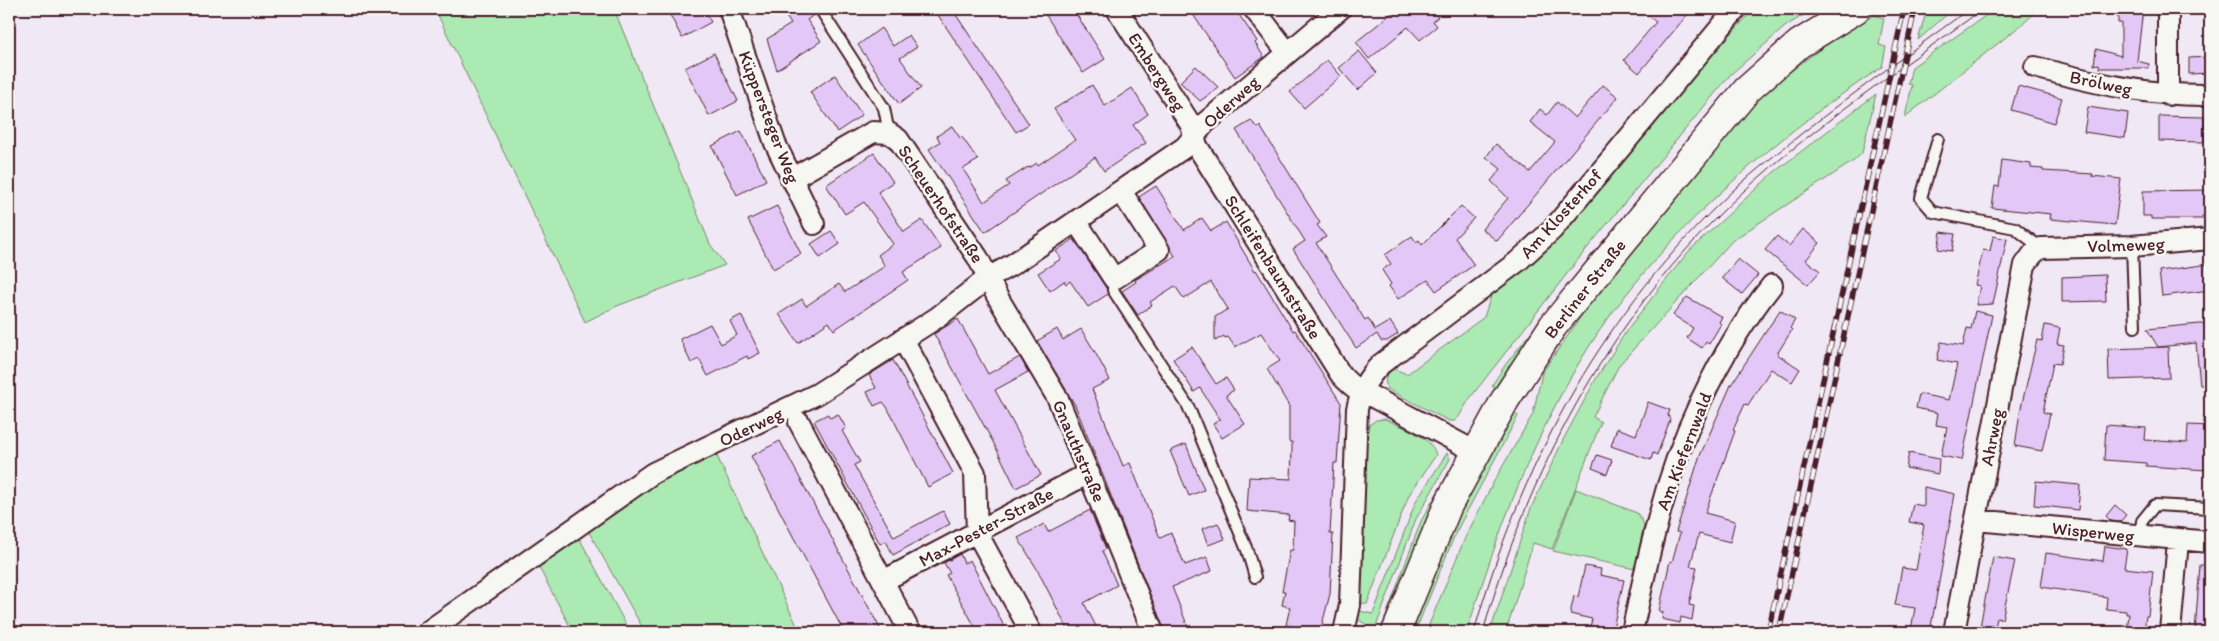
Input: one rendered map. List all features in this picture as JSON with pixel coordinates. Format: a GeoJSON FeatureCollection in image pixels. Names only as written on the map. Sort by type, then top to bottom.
{"type":"FeatureCollection","features":[{"type":"Feature","properties":{"kind":"main road","name":"Berliner Straße"},"geometry":{"type":"LineString","coordinates":[[1396,632],[1437,530],[1476,452],[1505,400],[1554,326],[1736,103],[1760,77],[1799,44],[1856,9]]}},
{"type":"Feature","properties":{"kind":"street","name":"Küppersteger Weg"},"geometry":{"type":"LineString","coordinates":[[729,9],[775,142],[814,224]]}},
{"type":"Feature","properties":{"kind":"street","name":"Embergweg"},"geometry":{"type":"LineString","coordinates":[[1116,9],[1191,125],[1194,136]]}},
{"type":"Feature","properties":{"kind":"street"},"geometry":{"type":"LineString","coordinates":[[1254,9],[1288,53]]}},
{"type":"Feature","properties":{"kind":"street","name":"Oderweg"},"geometry":{"type":"LineString","coordinates":[[427,632],[652,473],[817,394],[938,317],[988,278],[1185,147],[1205,123],[1340,9]]}},
{"type":"Feature","properties":{"kind":"street","name":"Am Klosterhof"},"geometry":{"type":"LineString","coordinates":[[1360,393],[1369,376],[1381,364],[1517,262],[1552,230],[1736,9]]}},
{"type":"Feature","properties":{"kind":"street"},"geometry":{"type":"LineString","coordinates":[[2168,9],[2168,95]]}},
{"type":"Feature","properties":{"kind":"street","name":"Brölweg"},"geometry":{"type":"LineString","coordinates":[[2035,67],[2104,85],[2168,95],[2210,95]]}},
{"type":"Feature","properties":{"kind":"street","name":"Scheuerhofstraße"},"geometry":{"type":"LineString","coordinates":[[791,179],[873,132],[889,133],[898,140],[978,258],[988,278]]}},
{"type":"Feature","properties":{"kind":"street","name":"Schleifenbaumstraße"},"geometry":{"type":"LineString","coordinates":[[1194,136],[1197,146],[1341,375],[1360,393],[1382,402],[1476,452]]}},
{"type":"Feature","properties":{"kind":"street"},"geometry":{"type":"LineString","coordinates":[[1076,221],[1114,279],[1159,250],[1120,191]]}},
{"type":"Feature","properties":{"kind":"street","name":"Volmeweg"},"geometry":{"type":"LineString","coordinates":[[2041,248],[2132,246],[2210,239]]}},
{"type":"Feature","properties":{"kind":"street","name":"Ahrweg"},"geometry":{"type":"LineString","coordinates":[[1954,632],[2025,265],[2033,254],[2041,248]]}},
{"type":"Feature","properties":{"kind":"street","name":"Gnauthstraße"},"geometry":{"type":"LineString","coordinates":[[988,278],[1058,399],[1090,473],[1153,632]]}},
{"type":"Feature","properties":{"kind":"street","name":"Am Kiefernwald"},"geometry":{"type":"LineString","coordinates":[[1632,632],[1656,525],[1676,462],[1712,381],[1750,315],[1772,286]]}},
{"type":"Feature","properties":{"kind":"street"},"geometry":{"type":"LineString","coordinates":[[903,339],[975,473],[977,532],[1031,632]]}},
{"type":"Feature","properties":{"kind":"street"},"geometry":{"type":"LineString","coordinates":[[1344,632],[1350,605],[1356,427],[1360,393]]}},
{"type":"Feature","properties":{"kind":"street"},"geometry":{"type":"LineString","coordinates":[[799,422],[910,632]]}},
{"type":"Feature","properties":{"kind":"street","name":"Max-Pester-Straße"},"geometry":{"type":"LineString","coordinates":[[883,582],[1090,473]]}},
{"type":"Feature","properties":{"kind":"street","name":"Wisperweg"},"geometry":{"type":"LineString","coordinates":[[1976,520],[2178,541],[2210,542]]}},
{"type":"Feature","properties":{"kind":"street"},"geometry":{"type":"LineString","coordinates":[[2170,632],[2178,541]]}},
{"type":"Feature","properties":{"kind":"lane","name":"Scheuerhofstraße"},"geometry":{"type":"LineString","coordinates":[[820,9],[884,108],[889,133]]}},
{"type":"Feature","properties":{"kind":"lane"},"geometry":{"type":"LineString","coordinates":[[1938,139],[1921,198],[1933,212],[2015,228],[2041,248]]}},
{"type":"Feature","properties":{"kind":"lane"},"geometry":{"type":"LineString","coordinates":[[2132,246],[2135,327]]}},
{"type":"Feature","properties":{"kind":"lane"},"geometry":{"type":"LineString","coordinates":[[1114,279],[1113,290],[1188,406],[1248,550],[1254,577]]}},
{"type":"Feature","properties":{"kind":"lane"},"geometry":{"type":"LineString","coordinates":[[2140,537],[2142,521],[2156,505],[2210,508]]}},
{"type":"Feature","properties":{"kind":"green space"},"geometry":{"type":"Polygon","coordinates":[[[435,9],[614,9],[710,244],[725,265],[617,306],[585,322],[435,9]]]}},
{"type":"Feature","properties":{"kind":"green space"},"geometry":{"type":"Polygon","coordinates":[[[1754,9],[1813,9],[1786,26],[1731,74],[1584,252],[1470,398],[1458,418],[1454,421],[1449,421],[1389,390],[1385,381],[1391,371],[1394,369],[1407,374],[1484,317],[1491,296],[1574,221],[1682,88],[1754,9]]]}},
{"type":"Feature","properties":{"kind":"green space"},"geometry":{"type":"Polygon","coordinates":[[[1827,9],[1838,9],[1498,389],[1492,385],[1506,364],[1590,257],[1737,80],[1790,32],[1827,9]]]}},
{"type":"Feature","properties":{"kind":"green space"},"geometry":{"type":"Polygon","coordinates":[[[1927,9],[1953,9],[1918,40],[1927,9]]]}},
{"type":"Feature","properties":{"kind":"green space"},"geometry":{"type":"Polygon","coordinates":[[[1995,9],[2039,9],[1905,117],[1912,85],[1908,84],[1912,67],[1995,9]]]}},
{"type":"Feature","properties":{"kind":"green space"},"geometry":{"type":"Polygon","coordinates":[[[1874,15],[1884,18],[1879,45],[1886,47],[1882,67],[1807,120],[1736,178],[1640,277],[1612,313],[1588,349],[1565,387],[1545,426],[1509,508],[1467,632],[1426,632],[1465,538],[1493,483],[1533,414],[1542,373],[1584,312],[1758,100],[1813,54],[1874,15]]]}},
{"type":"Feature","properties":{"kind":"green space"},"geometry":{"type":"Polygon","coordinates":[[[1876,94],[1862,153],[1855,160],[1733,240],[1619,365],[1593,417],[1601,422],[1552,549],[1533,543],[1506,632],[1490,632],[1531,508],[1564,438],[1597,377],[1629,327],[1688,252],[1773,173],[1876,94]]]}},
{"type":"Feature","properties":{"kind":"green space"},"geometry":{"type":"Polygon","coordinates":[[[1513,411],[1518,416],[1456,532],[1415,632],[1407,632],[1450,529],[1513,411]]]}},
{"type":"Feature","properties":{"kind":"green space"},"geometry":{"type":"Polygon","coordinates":[[[1385,419],[1422,437],[1429,442],[1436,455],[1409,495],[1367,604],[1356,602],[1362,435],[1366,435],[1369,425],[1376,420],[1385,419]]]}},
{"type":"Feature","properties":{"kind":"green space"},"geometry":{"type":"Polygon","coordinates":[[[715,452],[800,632],[645,632],[586,527],[656,480],[715,452]]]}},
{"type":"Feature","properties":{"kind":"green space"},"geometry":{"type":"Polygon","coordinates":[[[1447,453],[1450,459],[1416,519],[1374,632],[1364,632],[1366,625],[1354,616],[1355,610],[1373,614],[1416,501],[1447,453]]]}},
{"type":"Feature","properties":{"kind":"green space"},"geometry":{"type":"Polygon","coordinates":[[[1451,469],[1427,522],[1387,632],[1380,632],[1421,521],[1451,469]]]}},
{"type":"Feature","properties":{"kind":"green space"},"geometry":{"type":"Polygon","coordinates":[[[1576,489],[1637,513],[1644,524],[1635,569],[1553,551],[1576,489]]]}},
{"type":"Feature","properties":{"kind":"green space"},"geometry":{"type":"Polygon","coordinates":[[[577,534],[630,632],[573,632],[536,562],[577,534]]]}},
{"type":"Feature","properties":{"kind":"building"},"geometry":{"type":"Polygon","coordinates":[[[667,9],[704,9],[711,22],[682,38],[667,9]]]}},
{"type":"Feature","properties":{"kind":"building"},"geometry":{"type":"Polygon","coordinates":[[[781,9],[813,9],[815,14],[807,20],[821,41],[777,70],[767,39],[791,24],[781,9]]]}},
{"type":"Feature","properties":{"kind":"building"},"geometry":{"type":"Polygon","coordinates":[[[934,9],[952,9],[1029,124],[1016,132],[934,9]]]}},
{"type":"Feature","properties":{"kind":"building"},"geometry":{"type":"Polygon","coordinates":[[[1042,9],[1073,9],[1105,59],[1083,73],[1042,9]]]}},
{"type":"Feature","properties":{"kind":"building"},"geometry":{"type":"Polygon","coordinates":[[[1193,9],[1235,9],[1257,41],[1255,43],[1264,57],[1235,77],[1194,16],[1197,14],[1193,9]]]}},
{"type":"Feature","properties":{"kind":"building"},"geometry":{"type":"Polygon","coordinates":[[[1397,9],[1431,9],[1438,17],[1433,21],[1437,26],[1420,40],[1408,27],[1369,59],[1356,42],[1397,9]]]}},
{"type":"Feature","properties":{"kind":"building"},"geometry":{"type":"Polygon","coordinates":[[[1640,9],[1692,9],[1639,73],[1624,60],[1656,22],[1640,9]]]}},
{"type":"Feature","properties":{"kind":"building"},"geometry":{"type":"Polygon","coordinates":[[[2143,9],[2137,61],[2149,64],[2148,68],[2100,68],[2099,64],[2094,65],[2096,49],[2121,56],[2121,23],[2118,23],[2118,10],[2143,9]]]}},
{"type":"Feature","properties":{"kind":"building"},"geometry":{"type":"Polygon","coordinates":[[[881,28],[893,46],[909,35],[917,47],[900,58],[921,88],[899,104],[858,45],[881,28]]]}},
{"type":"Feature","properties":{"kind":"building"},"geometry":{"type":"Polygon","coordinates":[[[1359,51],[1377,73],[1358,90],[1339,68],[1359,51]]]}},
{"type":"Feature","properties":{"kind":"building"},"geometry":{"type":"Polygon","coordinates":[[[714,53],[738,101],[709,116],[685,68],[714,53]]]}},
{"type":"Feature","properties":{"kind":"building"},"geometry":{"type":"Polygon","coordinates":[[[2210,57],[2210,73],[2189,74],[2189,58],[2210,57]]]}},
{"type":"Feature","properties":{"kind":"building"},"geometry":{"type":"Polygon","coordinates":[[[1327,60],[1341,76],[1304,108],[1290,92],[1327,60]]]}},
{"type":"Feature","properties":{"kind":"building"},"geometry":{"type":"Polygon","coordinates":[[[1196,66],[1219,88],[1200,101],[1180,82],[1196,66]]]}},
{"type":"Feature","properties":{"kind":"building"},"geometry":{"type":"Polygon","coordinates":[[[835,75],[862,115],[837,132],[810,92],[835,75]]]}},
{"type":"Feature","properties":{"kind":"building"},"geometry":{"type":"Polygon","coordinates":[[[1092,85],[1105,106],[1132,88],[1148,114],[1133,125],[1146,143],[1104,171],[1095,157],[985,232],[929,149],[940,142],[937,136],[952,126],[960,138],[962,137],[978,160],[963,169],[984,202],[1009,185],[1006,181],[1028,167],[1037,163],[1038,165],[1075,140],[1054,109],[1092,85]]]}},
{"type":"Feature","properties":{"kind":"building"},"geometry":{"type":"Polygon","coordinates":[[[1603,85],[1618,97],[1497,241],[1482,229],[1508,198],[1491,181],[1501,169],[1486,157],[1496,144],[1530,172],[1555,142],[1530,122],[1540,109],[1547,115],[1557,102],[1575,118],[1603,85]]]}},
{"type":"Feature","properties":{"kind":"building"},"geometry":{"type":"Polygon","coordinates":[[[2018,86],[2062,98],[2054,123],[2011,110],[2018,86]]]}},
{"type":"Feature","properties":{"kind":"building"},"geometry":{"type":"Polygon","coordinates":[[[2088,107],[2128,113],[2125,138],[2084,132],[2088,107]]]}},
{"type":"Feature","properties":{"kind":"building"},"geometry":{"type":"Polygon","coordinates":[[[2159,116],[2204,117],[2204,142],[2159,141],[2159,116]]]}},
{"type":"Feature","properties":{"kind":"building"},"geometry":{"type":"Polygon","coordinates":[[[1251,121],[1258,128],[1260,126],[1320,223],[1317,225],[1326,237],[1316,243],[1365,320],[1368,318],[1375,330],[1390,321],[1398,334],[1387,341],[1381,341],[1377,334],[1356,348],[1293,249],[1305,241],[1236,130],[1251,121]]]}},
{"type":"Feature","properties":{"kind":"building"},"geometry":{"type":"Polygon","coordinates":[[[741,131],[766,180],[737,195],[712,146],[741,131]]]}},
{"type":"Feature","properties":{"kind":"building"},"geometry":{"type":"Polygon","coordinates":[[[874,153],[893,182],[878,192],[904,232],[922,220],[941,248],[903,272],[908,280],[834,330],[829,322],[798,343],[779,314],[802,299],[806,306],[839,284],[845,292],[885,266],[878,255],[893,244],[864,202],[845,214],[826,185],[874,153]]]}},
{"type":"Feature","properties":{"kind":"building"},"geometry":{"type":"Polygon","coordinates":[[[2002,160],[2031,164],[2031,168],[2043,169],[2043,171],[2093,174],[2092,176],[2121,179],[2115,225],[2050,219],[2051,214],[1992,208],[1995,186],[1999,187],[2002,160]]]}},
{"type":"Feature","properties":{"kind":"building"},"geometry":{"type":"Polygon","coordinates":[[[1156,186],[1184,230],[1202,218],[1211,231],[1226,222],[1293,331],[1295,330],[1341,403],[1337,463],[1334,463],[1330,534],[1333,534],[1330,594],[1320,632],[1297,632],[1298,627],[1286,625],[1290,607],[1282,605],[1285,591],[1282,591],[1290,550],[1293,550],[1294,521],[1288,520],[1289,515],[1247,511],[1249,477],[1291,479],[1292,442],[1289,442],[1289,406],[1267,369],[1280,361],[1261,333],[1235,347],[1228,337],[1225,338],[1224,336],[1215,341],[1215,317],[1228,309],[1211,282],[1184,299],[1175,286],[1150,302],[1152,305],[1138,315],[1122,291],[1136,282],[1135,280],[1175,256],[1139,197],[1156,186]]]}},
{"type":"Feature","properties":{"kind":"building"},"geometry":{"type":"Polygon","coordinates":[[[2210,190],[2210,216],[2202,216],[2202,219],[2151,219],[2151,216],[2143,216],[2143,191],[2210,190]]]}},
{"type":"Feature","properties":{"kind":"building"},"geometry":{"type":"Polygon","coordinates":[[[777,206],[801,254],[773,269],[748,220],[777,206]]]}},
{"type":"Feature","properties":{"kind":"building"},"geometry":{"type":"Polygon","coordinates":[[[1461,206],[1474,218],[1455,238],[1474,265],[1436,291],[1428,280],[1398,299],[1389,286],[1391,284],[1382,270],[1391,264],[1385,255],[1412,236],[1416,242],[1419,240],[1422,245],[1461,206]]]}},
{"type":"Feature","properties":{"kind":"building"},"geometry":{"type":"Polygon","coordinates":[[[1803,229],[1820,243],[1806,260],[1820,271],[1808,285],[1765,250],[1777,236],[1789,246],[1803,229]]]}},
{"type":"Feature","properties":{"kind":"building"},"geometry":{"type":"Polygon","coordinates":[[[831,231],[840,244],[820,258],[811,244],[831,231]]]}},
{"type":"Feature","properties":{"kind":"building"},"geometry":{"type":"Polygon","coordinates":[[[1941,232],[1955,234],[1952,251],[1938,249],[1941,232]]]}},
{"type":"Feature","properties":{"kind":"building"},"geometry":{"type":"Polygon","coordinates":[[[1993,236],[2007,239],[1993,304],[1976,305],[1980,286],[1975,285],[1983,250],[1990,251],[1993,236]]]}},
{"type":"Feature","properties":{"kind":"building"},"geometry":{"type":"Polygon","coordinates":[[[1074,239],[1108,294],[1088,307],[1070,281],[1066,284],[1064,281],[1050,291],[1038,273],[1061,259],[1056,251],[1074,239]]]}},
{"type":"Feature","properties":{"kind":"building"},"geometry":{"type":"Polygon","coordinates":[[[1738,259],[1758,275],[1742,294],[1722,278],[1738,259]]]}},
{"type":"Feature","properties":{"kind":"building"},"geometry":{"type":"Polygon","coordinates":[[[2210,264],[2210,290],[2162,296],[2159,271],[2210,264]]]}},
{"type":"Feature","properties":{"kind":"building"},"geometry":{"type":"Polygon","coordinates":[[[2105,275],[2106,301],[2062,302],[2062,277],[2105,275]]]}},
{"type":"Feature","properties":{"kind":"building"},"geometry":{"type":"Polygon","coordinates":[[[1687,297],[1722,317],[1719,322],[1721,324],[1709,344],[1706,342],[1702,348],[1687,338],[1693,328],[1673,315],[1687,297]]]}},
{"type":"Feature","properties":{"kind":"building"},"geometry":{"type":"Polygon","coordinates":[[[1780,310],[1795,320],[1790,328],[1792,330],[1777,354],[1800,369],[1792,382],[1771,369],[1748,405],[1745,404],[1733,430],[1735,431],[1705,513],[1735,521],[1730,542],[1699,534],[1690,566],[1697,567],[1689,605],[1694,606],[1692,620],[1681,617],[1680,623],[1662,619],[1663,612],[1659,611],[1670,561],[1672,562],[1680,533],[1676,532],[1699,458],[1731,385],[1780,310]]]}},
{"type":"Feature","properties":{"kind":"building"},"geometry":{"type":"Polygon","coordinates":[[[1975,311],[1992,315],[1962,460],[1941,456],[1947,427],[1936,425],[1938,413],[1916,408],[1919,394],[1949,400],[1957,364],[1937,360],[1941,342],[1963,346],[1967,328],[1971,329],[1975,311]]]}},
{"type":"Feature","properties":{"kind":"building"},"geometry":{"type":"Polygon","coordinates":[[[741,315],[760,353],[748,359],[747,356],[708,376],[699,359],[691,363],[680,339],[710,324],[721,344],[737,335],[730,321],[741,315]]]}},
{"type":"Feature","properties":{"kind":"building"},"geometry":{"type":"Polygon","coordinates":[[[958,319],[988,374],[1020,357],[1028,372],[995,390],[1041,475],[1016,488],[934,334],[958,319]]]}},
{"type":"Feature","properties":{"kind":"building"},"geometry":{"type":"Polygon","coordinates":[[[2210,323],[2210,385],[2200,385],[2196,343],[2158,347],[2147,329],[2210,323]]]}},
{"type":"Feature","properties":{"kind":"building"},"geometry":{"type":"Polygon","coordinates":[[[2045,325],[2060,328],[2057,344],[2064,345],[2060,364],[2053,363],[2043,412],[2050,414],[2042,451],[2015,446],[2020,412],[2037,340],[2042,341],[2045,325]]]}},
{"type":"Feature","properties":{"kind":"building"},"geometry":{"type":"Polygon","coordinates":[[[1057,329],[1063,340],[1081,329],[1110,380],[1092,389],[1123,466],[1130,463],[1160,538],[1171,533],[1185,565],[1207,557],[1212,571],[1172,587],[1190,632],[1165,632],[1075,405],[1037,341],[1057,329]]]}},
{"type":"Feature","properties":{"kind":"building"},"geometry":{"type":"Polygon","coordinates":[[[1192,347],[1216,384],[1226,378],[1234,390],[1226,395],[1245,424],[1222,438],[1213,424],[1220,419],[1200,388],[1194,392],[1173,359],[1192,347]]]}},
{"type":"Feature","properties":{"kind":"building"},"geometry":{"type":"Polygon","coordinates":[[[2168,347],[2169,378],[2109,380],[2108,349],[2168,347]]]}},
{"type":"Feature","properties":{"kind":"building"},"geometry":{"type":"Polygon","coordinates":[[[893,360],[953,473],[928,487],[887,407],[883,402],[874,406],[867,392],[876,388],[869,375],[893,360]]]}},
{"type":"Feature","properties":{"kind":"building"},"geometry":{"type":"Polygon","coordinates":[[[1648,402],[1670,410],[1668,415],[1670,420],[1657,455],[1653,453],[1651,460],[1611,446],[1617,428],[1636,435],[1648,402]]]}},
{"type":"Feature","properties":{"kind":"building"},"geometry":{"type":"Polygon","coordinates":[[[828,414],[830,418],[838,414],[846,428],[842,431],[860,462],[854,465],[894,537],[943,511],[950,524],[893,555],[886,541],[880,544],[814,421],[828,414]]]}},
{"type":"Feature","properties":{"kind":"building"},"geometry":{"type":"Polygon","coordinates":[[[2106,425],[2146,428],[2145,440],[2187,443],[2188,425],[2210,426],[2207,470],[2146,466],[2146,463],[2104,460],[2106,425]]]}},
{"type":"Feature","properties":{"kind":"building"},"geometry":{"type":"Polygon","coordinates":[[[780,441],[882,632],[844,632],[751,456],[780,441]]]}},
{"type":"Feature","properties":{"kind":"building"},"geometry":{"type":"Polygon","coordinates":[[[1186,444],[1204,490],[1189,496],[1170,451],[1186,444]]]}},
{"type":"Feature","properties":{"kind":"building"},"geometry":{"type":"Polygon","coordinates":[[[1909,453],[1939,459],[1938,474],[1906,468],[1909,453]]]}},
{"type":"Feature","properties":{"kind":"building"},"geometry":{"type":"Polygon","coordinates":[[[1597,455],[1612,460],[1607,474],[1592,468],[1597,455]]]}},
{"type":"Feature","properties":{"kind":"building"},"geometry":{"type":"Polygon","coordinates":[[[2036,481],[2080,485],[2078,510],[2034,505],[2036,481]]]}},
{"type":"Feature","properties":{"kind":"building"},"geometry":{"type":"Polygon","coordinates":[[[1924,487],[1955,494],[1930,632],[1911,630],[1915,608],[1895,605],[1902,568],[1916,570],[1924,525],[1909,522],[1913,504],[1924,506],[1924,487]]]}},
{"type":"Feature","properties":{"kind":"building"},"geometry":{"type":"Polygon","coordinates":[[[2115,505],[2126,515],[2120,522],[2111,521],[2106,516],[2115,505]]]}},
{"type":"Feature","properties":{"kind":"building"},"geometry":{"type":"Polygon","coordinates":[[[1090,510],[1106,549],[1102,551],[1117,585],[1084,603],[1099,632],[1069,632],[1037,569],[1018,538],[1044,524],[1048,532],[1090,510]]]}},
{"type":"Feature","properties":{"kind":"building"},"geometry":{"type":"Polygon","coordinates":[[[1218,523],[1225,539],[1208,545],[1202,529],[1218,523]]]}},
{"type":"Feature","properties":{"kind":"building"},"geometry":{"type":"Polygon","coordinates":[[[2105,546],[2127,549],[2124,568],[2153,571],[2148,616],[2146,616],[2144,632],[2127,632],[2129,614],[2126,614],[2126,611],[2106,609],[2107,597],[2041,587],[2046,553],[2103,561],[2105,546]]]}},
{"type":"Feature","properties":{"kind":"building"},"geometry":{"type":"Polygon","coordinates":[[[960,554],[964,563],[970,560],[1007,632],[978,632],[946,575],[950,573],[944,563],[960,554]]]}},
{"type":"Feature","properties":{"kind":"building"},"geometry":{"type":"Polygon","coordinates":[[[1993,557],[2015,561],[2002,619],[1997,618],[1994,632],[1979,632],[1993,557]]]}},
{"type":"Feature","properties":{"kind":"building"},"geometry":{"type":"Polygon","coordinates":[[[2200,565],[2210,565],[2210,632],[2195,632],[2200,565]]]}},
{"type":"Feature","properties":{"kind":"building"},"geometry":{"type":"Polygon","coordinates":[[[1585,566],[1601,569],[1600,575],[1624,580],[1612,632],[1589,632],[1592,619],[1570,614],[1574,596],[1578,597],[1585,566]]]}},
{"type":"Feature","properties":{"kind":"tram line"},"geometry":{"type":"LineString","coordinates":[[1474,632],[1493,571],[1515,512],[1540,455],[1568,401],[1600,348],[1636,298],[1676,249],[1749,176],[1822,118],[1969,9]]}},
{"type":"Feature","properties":{"kind":"tram line"},"geometry":{"type":"LineString","coordinates":[[1483,632],[1523,514],[1548,458],[1576,404],[1608,352],[1643,301],[1683,253],[1726,208],[1786,154],[1851,104],[1983,9]]}},
{"type":"Feature","properties":{"kind":"railway"},"geometry":{"type":"LineString","coordinates":[[1768,632],[1904,9]]}},
{"type":"Feature","properties":{"kind":"railway"},"geometry":{"type":"LineString","coordinates":[[1779,632],[1915,9]]}}]}
